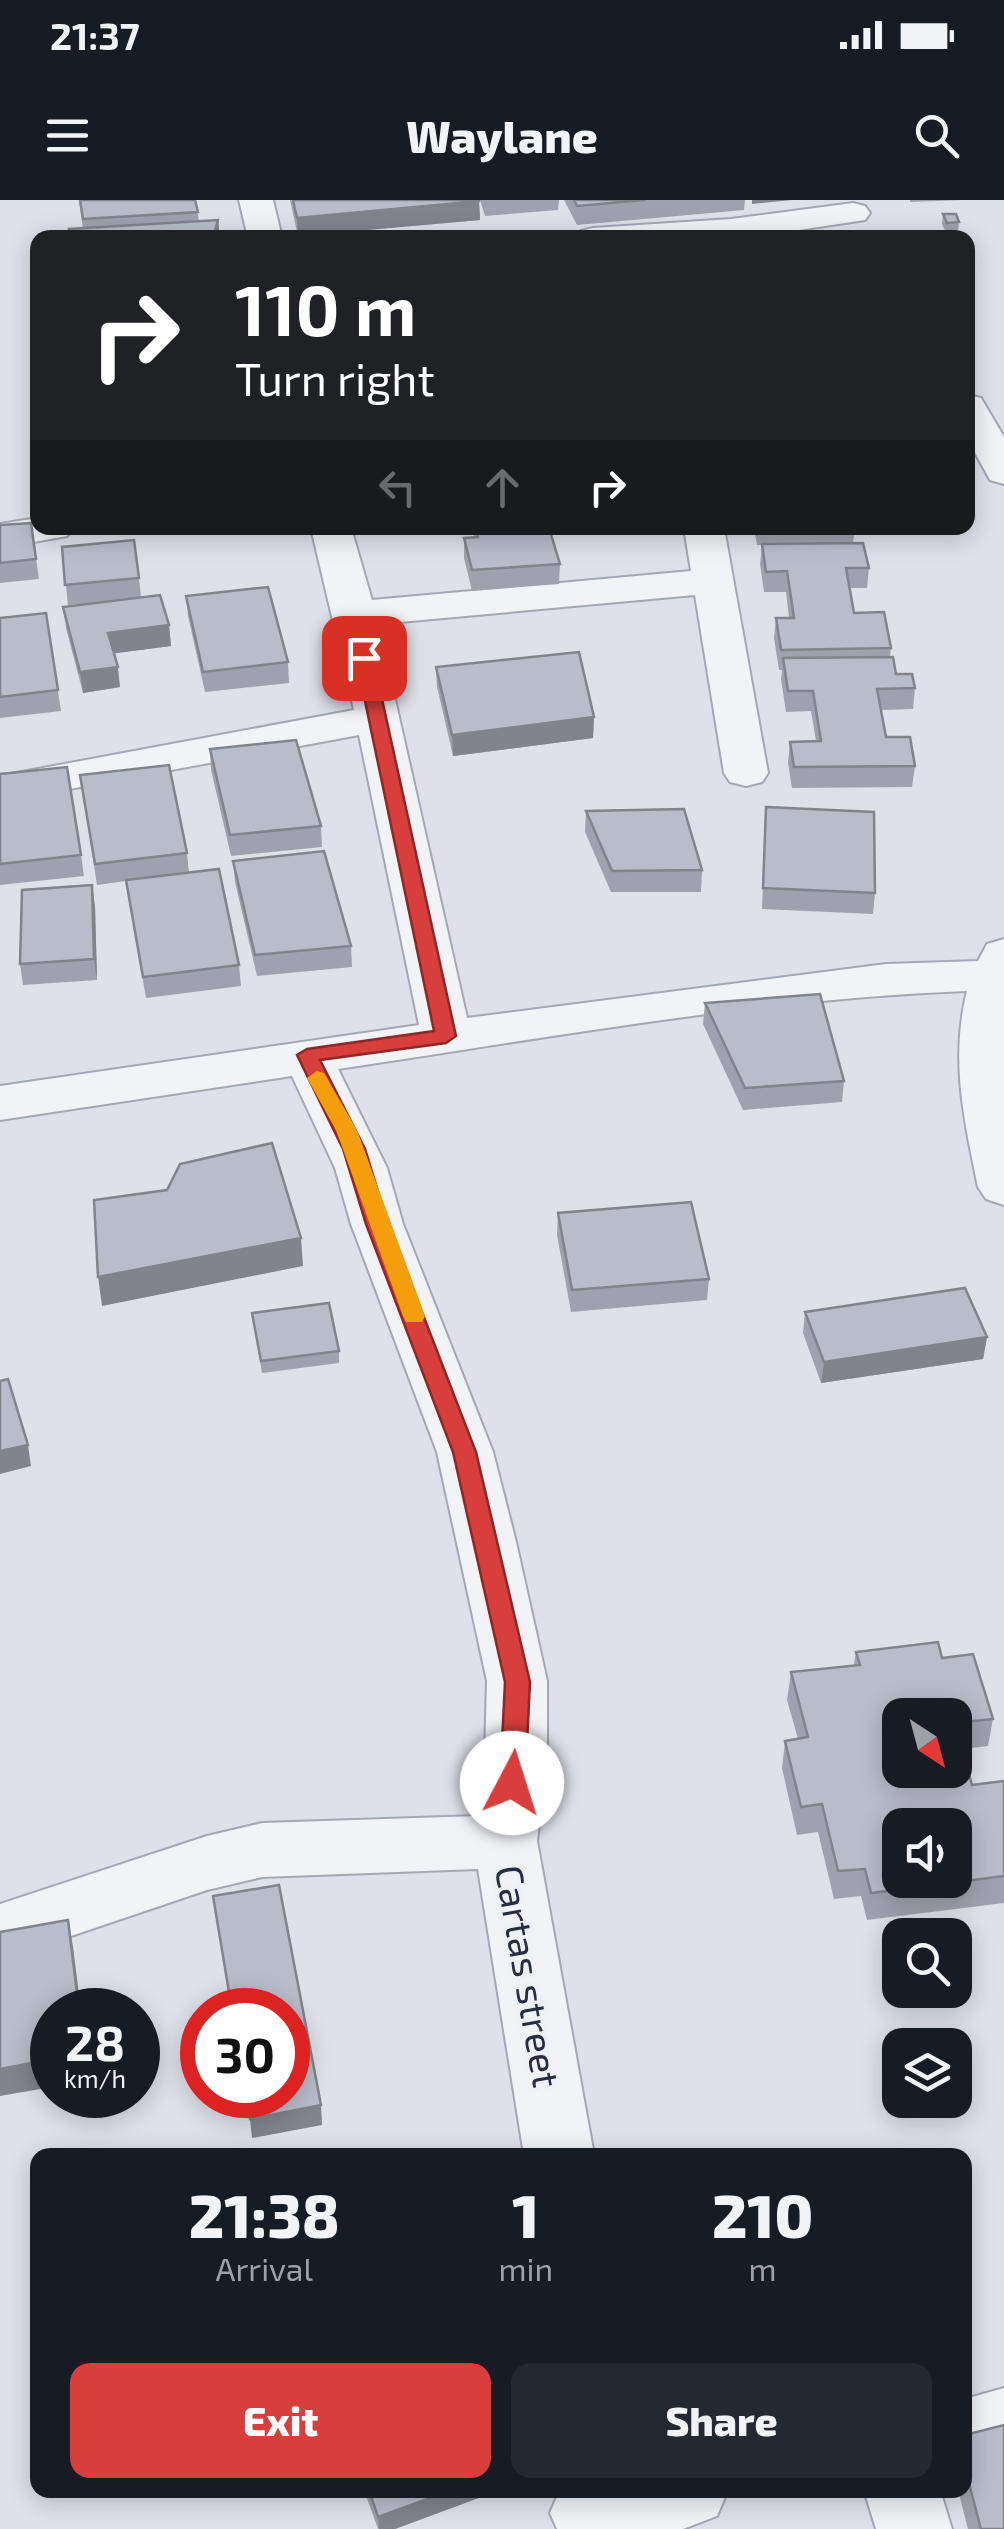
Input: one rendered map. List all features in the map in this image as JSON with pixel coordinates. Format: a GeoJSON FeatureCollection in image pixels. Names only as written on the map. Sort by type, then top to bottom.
{"type":"FeatureCollection","features":[{"type":"Feature","properties":{"kind":"street"},"geometry":{"type":"LineString","coordinates":[[256,200],[263,230]]}},
{"type":"Feature","properties":{"kind":"street"},"geometry":{"type":"LineString","coordinates":[[703,230],[856,217]]}},
{"type":"Feature","properties":{"kind":"street"},"geometry":{"type":"LineString","coordinates":[[975,419],[1004,472]]}},
{"type":"Feature","properties":{"kind":"street"},"geometry":{"type":"LineString","coordinates":[[0,536],[30,531]]}},
{"type":"Feature","properties":{"kind":"street"},"geometry":{"type":"LineString","coordinates":[[334,535],[355,614],[446,1036]]}},
{"type":"Feature","properties":{"kind":"street"},"geometry":{"type":"LineString","coordinates":[[705,535],[746,773]]}},
{"type":"Feature","properties":{"kind":"street"},"geometry":{"type":"LineString","coordinates":[[355,614],[713,580]]}},
{"type":"Feature","properties":{"kind":"street"},"geometry":{"type":"LineString","coordinates":[[0,789],[377,719]]}},
{"type":"Feature","properties":{"kind":"street"},"geometry":{"type":"LineString","coordinates":[[0,1103],[307,1055],[1000,965],[983,1020],[982,1095],[1004,1187]]}},
{"type":"Feature","properties":{"kind":"street","name":"Cartas street"},"geometry":{"type":"LineString","coordinates":[[307,1055],[356,1156],[377,1224],[465,1452],[517,1682],[516,1754],[506,1841],[557,2148]]}},
{"type":"Feature","properties":{"kind":"street"},"geometry":{"type":"LineString","coordinates":[[0,1932],[208,1863],[262,1850],[506,1841]]}},
{"type":"Feature","properties":{"kind":"street"},"geometry":{"type":"LineString","coordinates":[[972,2433],[1004,2424]]}},
{"type":"Feature","properties":{"kind":"street"},"geometry":{"type":"LineString","coordinates":[[589,2510],[650,2498]]}},
{"type":"Feature","properties":{"kind":"street"},"geometry":{"type":"LineString","coordinates":[[904,2498],[914,2529]]}},
{"type":"Feature","properties":{"kind":"building"},"geometry":{"type":"Polygon","coordinates":[[[80,200],[195,200],[198,212],[83,219],[80,200]]]}},
{"type":"Feature","properties":{"kind":"building"},"geometry":{"type":"Polygon","coordinates":[[[293,200],[479,200],[479,201],[297,218],[293,200]]]}},
{"type":"Feature","properties":{"kind":"building"},"geometry":{"type":"Polygon","coordinates":[[[574,200],[645,200],[577,206],[574,200]]]}},
{"type":"Feature","properties":{"kind":"building"},"geometry":{"type":"Polygon","coordinates":[[[943,214],[956,214],[959,222],[947,223],[943,214]]]}},
{"type":"Feature","properties":{"kind":"building"},"geometry":{"type":"Polygon","coordinates":[[[218,220],[215,230],[69,229],[218,220]]]}},
{"type":"Feature","properties":{"kind":"building"},"geometry":{"type":"Polygon","coordinates":[[[30,523],[36,559],[0,563],[0,525],[30,523]]]}},
{"type":"Feature","properties":{"kind":"building"},"geometry":{"type":"Polygon","coordinates":[[[551,535],[560,564],[472,570],[464,538],[551,535]]]}},
{"type":"Feature","properties":{"kind":"building"},"geometry":{"type":"Polygon","coordinates":[[[134,540],[139,578],[65,585],[62,547],[134,540]]]}},
{"type":"Feature","properties":{"kind":"building"},"geometry":{"type":"Polygon","coordinates":[[[863,543],[869,568],[846,568],[854,613],[884,612],[891,648],[781,650],[776,618],[794,618],[787,571],[766,572],[762,544],[863,543]]]}},
{"type":"Feature","properties":{"kind":"building"},"geometry":{"type":"Polygon","coordinates":[[[268,587],[288,662],[203,672],[186,596],[268,587]]]}},
{"type":"Feature","properties":{"kind":"building"},"geometry":{"type":"Polygon","coordinates":[[[160,595],[169,625],[108,633],[118,667],[80,672],[63,607],[160,595]]]}},
{"type":"Feature","properties":{"kind":"building"},"geometry":{"type":"Polygon","coordinates":[[[46,613],[58,690],[0,697],[0,618],[46,613]]]}},
{"type":"Feature","properties":{"kind":"building"},"geometry":{"type":"Polygon","coordinates":[[[579,652],[594,717],[452,735],[436,667],[579,652]]]}},
{"type":"Feature","properties":{"kind":"building"},"geometry":{"type":"Polygon","coordinates":[[[893,657],[896,674],[912,674],[915,688],[877,689],[886,737],[910,737],[915,766],[794,767],[790,742],[821,741],[813,691],[788,691],[783,658],[893,657]]]}},
{"type":"Feature","properties":{"kind":"building"},"geometry":{"type":"Polygon","coordinates":[[[296,740],[321,826],[230,835],[210,749],[296,740]]]}},
{"type":"Feature","properties":{"kind":"building"},"geometry":{"type":"Polygon","coordinates":[[[169,765],[187,853],[95,864],[80,775],[169,765]]]}},
{"type":"Feature","properties":{"kind":"building"},"geometry":{"type":"Polygon","coordinates":[[[67,767],[81,855],[0,864],[0,774],[67,767]]]}},
{"type":"Feature","properties":{"kind":"building"},"geometry":{"type":"Polygon","coordinates":[[[766,807],[874,812],[875,893],[763,888],[766,807]]]}},
{"type":"Feature","properties":{"kind":"building"},"geometry":{"type":"Polygon","coordinates":[[[684,809],[702,870],[612,871],[586,811],[684,809]]]}},
{"type":"Feature","properties":{"kind":"building"},"geometry":{"type":"Polygon","coordinates":[[[324,851],[351,946],[255,955],[233,861],[324,851]]]}},
{"type":"Feature","properties":{"kind":"building"},"geometry":{"type":"Polygon","coordinates":[[[219,869],[239,965],[143,977],[126,880],[219,869]]]}},
{"type":"Feature","properties":{"kind":"building"},"geometry":{"type":"Polygon","coordinates":[[[92,885],[94,959],[20,964],[22,890],[92,885]]]}},
{"type":"Feature","properties":{"kind":"building"},"geometry":{"type":"Polygon","coordinates":[[[820,994],[844,1081],[745,1088],[705,1003],[820,994]]]}},
{"type":"Feature","properties":{"kind":"building"},"geometry":{"type":"Polygon","coordinates":[[[272,1143],[301,1238],[98,1277],[94,1200],[167,1190],[180,1164],[272,1143]]]}},
{"type":"Feature","properties":{"kind":"building"},"geometry":{"type":"Polygon","coordinates":[[[691,1202],[709,1279],[572,1290],[558,1213],[691,1202]]]}},
{"type":"Feature","properties":{"kind":"building"},"geometry":{"type":"Polygon","coordinates":[[[965,1288],[987,1337],[824,1362],[805,1312],[965,1288]]]}},
{"type":"Feature","properties":{"kind":"building"},"geometry":{"type":"Polygon","coordinates":[[[329,1303],[339,1351],[261,1361],[252,1313],[329,1303]]]}},
{"type":"Feature","properties":{"kind":"building"},"geometry":{"type":"Polygon","coordinates":[[[8,1379],[28,1445],[0,1451],[0,1381],[8,1379]]]}},
{"type":"Feature","properties":{"kind":"building"},"geometry":{"type":"Polygon","coordinates":[[[938,1642],[942,1658],[973,1654],[993,1719],[972,1721],[972,1698],[882,1698],[882,1788],[972,1788],[1004,1781],[1004,1876],[972,1880],[972,1808],[882,1808],[882,1892],[871,1893],[865,1869],[838,1871],[822,1804],[801,1807],[785,1741],[808,1737],[791,1672],[860,1665],[856,1652],[938,1642]]]}},
{"type":"Feature","properties":{"kind":"building"},"geometry":{"type":"Polygon","coordinates":[[[279,1885],[299,1988],[228,1988],[213,1896],[279,1885]]]}},
{"type":"Feature","properties":{"kind":"building"},"geometry":{"type":"Polygon","coordinates":[[[68,1920],[76,1988],[30,1988],[30,2063],[0,2069],[0,1932],[68,1920]]]}},
{"type":"Feature","properties":{"kind":"building"},"geometry":{"type":"Polygon","coordinates":[[[310,2047],[321,2105],[310,2107],[310,2047]]]}},
{"type":"Feature","properties":{"kind":"building"},"geometry":{"type":"Polygon","coordinates":[[[1004,2425],[1004,2529],[981,2529],[972,2495],[972,2433],[1004,2425]]]}},
{"type":"Feature","properties":{"kind":"building"},"geometry":{"type":"Polygon","coordinates":[[[372,2498],[430,2498],[378,2517],[372,2498]]]}},
{"type":"Feature","properties":{"kind":"slow traffic"},"geometry":{"type":"LineString","coordinates":[[317,1078],[346,1130],[377,1224],[414,1316]]}},
{"type":"Feature","properties":{"kind":"route"},"geometry":{"type":"LineString","coordinates":[[364,658],[446,1036],[307,1055],[354,1149],[377,1224],[465,1452],[517,1682],[512,1783]]}}]}
